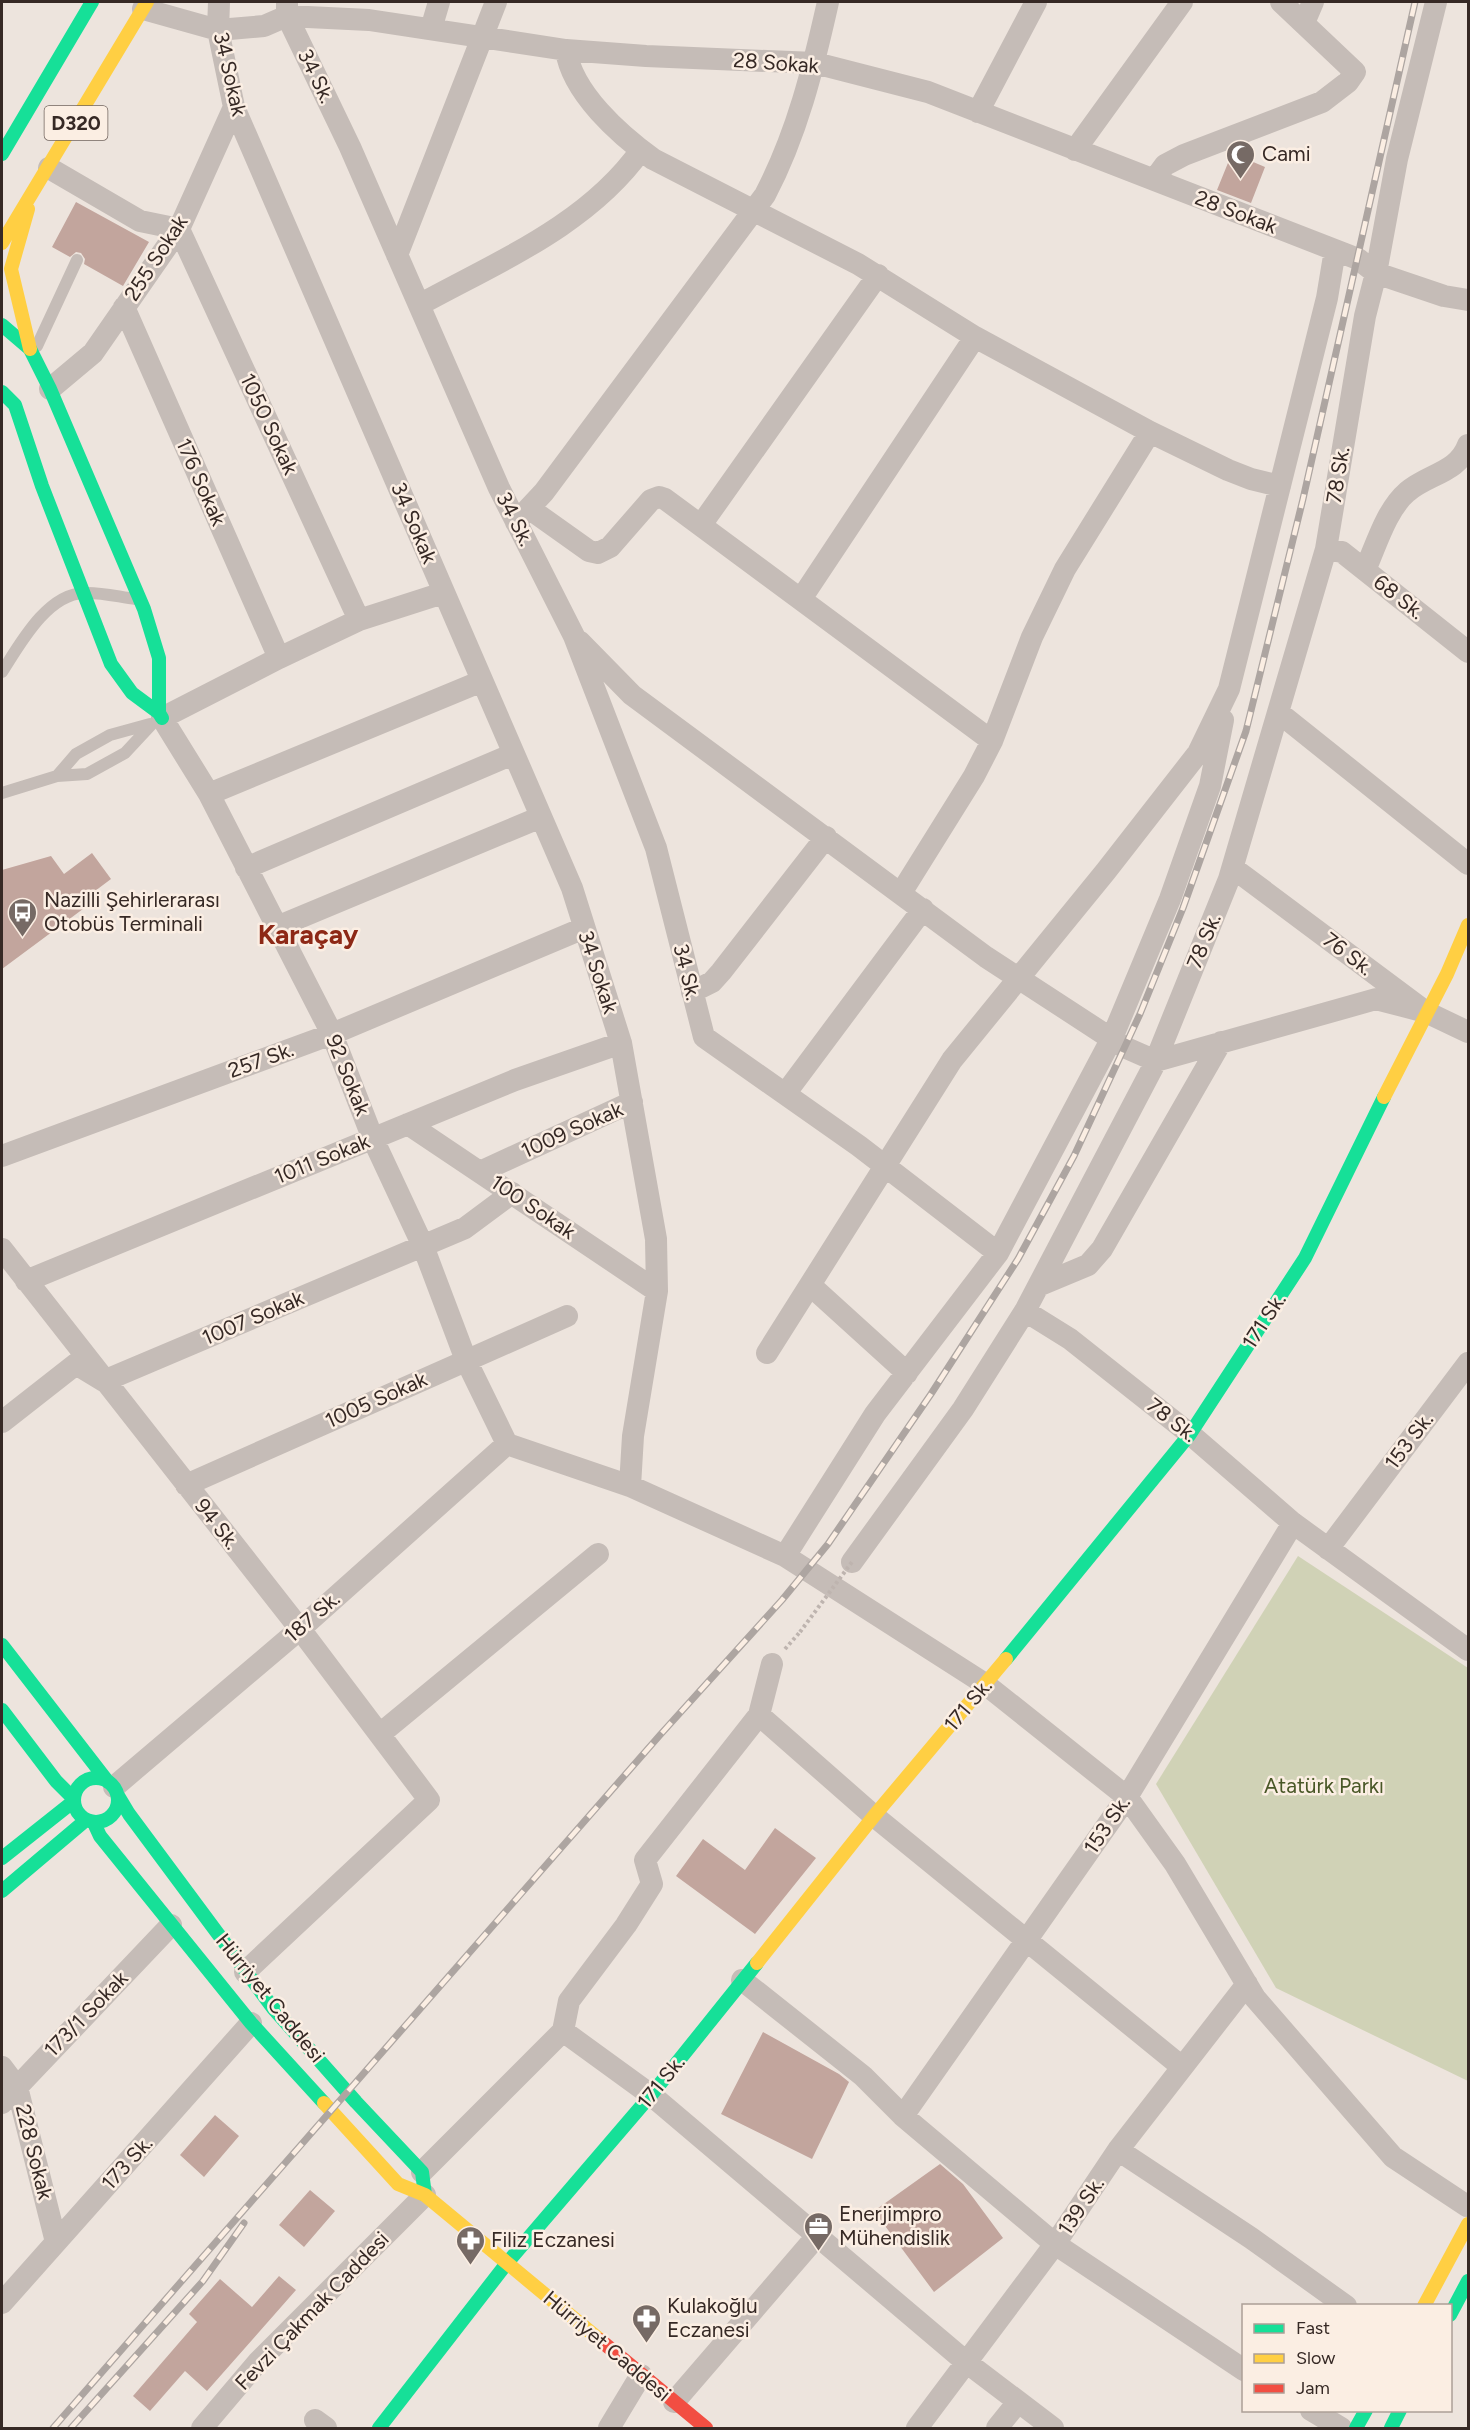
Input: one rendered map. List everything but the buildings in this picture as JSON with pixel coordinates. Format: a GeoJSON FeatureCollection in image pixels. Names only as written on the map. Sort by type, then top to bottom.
{"type":"FeatureCollection","features":[{"type":"Feature","properties":{"kind":"main road","name":"D320"},"geometry":{"type":"LineString","coordinates":[[2,154],[89,2]]}},
{"type":"Feature","properties":{"kind":"main road","name":"D320"},"geometry":{"type":"LineString","coordinates":[[2,243],[145,5]]}},
{"type":"Feature","properties":{"kind":"main road"},"geometry":{"type":"LineString","coordinates":[[32,196],[11,269],[31,352],[50,389],[140,600],[159,658],[157,718]]}},
{"type":"Feature","properties":{"kind":"main road"},"geometry":{"type":"LineString","coordinates":[[2,325],[31,352]]}},
{"type":"Feature","properties":{"kind":"main road"},"geometry":{"type":"LineString","coordinates":[[2,392],[15,405],[42,486],[111,664],[132,693],[157,718]]}},
{"type":"Feature","properties":{"kind":"main road"},"geometry":{"type":"LineString","coordinates":[[20,462],[42,486]]}},
{"type":"Feature","properties":{"kind":"main road","name":"171 Sk."},"geometry":{"type":"LineString","coordinates":[[380,2428],[507,2263],[651,2095],[874,1816],[1190,1434],[1305,1258],[1426,1012],[1448,974],[1468,924]]}},
{"type":"Feature","properties":{"kind":"main road","name":"Hürriyet Caddesi"},"geometry":{"type":"LineString","coordinates":[[2,1645],[113,1788],[129,1814],[280,2016],[422,2172]]}},
{"type":"Feature","properties":{"kind":"main road"},"geometry":{"type":"LineString","coordinates":[[2,1710],[44,1766],[74,1800]]}},
{"type":"Feature","properties":{"kind":"main road"},"geometry":{"type":"LineString","coordinates":[[93,1778],[113,1788],[118,1801],[113,1815],[101,1822],[90,1821],[75,1809],[74,1800],[80,1785],[86,1780],[93,1778]]}},
{"type":"Feature","properties":{"kind":"main road"},"geometry":{"type":"LineString","coordinates":[[2,1858],[74,1800]]}},
{"type":"Feature","properties":{"kind":"main road"},"geometry":{"type":"LineString","coordinates":[[2,1891],[90,1821]]}},
{"type":"Feature","properties":{"kind":"main road","name":"Hürriyet Caddesi"},"geometry":{"type":"LineString","coordinates":[[90,1821],[251,2023],[398,2184],[425,2195],[706,2428]]}},
{"type":"Feature","properties":{"kind":"main road"},"geometry":{"type":"LineString","coordinates":[[422,2172],[425,2195]]}},
{"type":"Feature","properties":{"kind":"main road"},"geometry":{"type":"LineString","coordinates":[[1425,2304],[1468,2207]]}},
{"type":"Feature","properties":{"kind":"main road"},"geometry":{"type":"LineString","coordinates":[[1452,2311],[1468,2282]]}},
{"type":"Feature","properties":{"kind":"main road"},"geometry":{"type":"LineString","coordinates":[[1356,2428],[1365,2412]]}},
{"type":"Feature","properties":{"kind":"main road"},"geometry":{"type":"LineString","coordinates":[[1391,2428],[1399,2412]]}},
{"type":"Feature","properties":{"kind":"street","name":"34 Sokak"},"geometry":{"type":"LineString","coordinates":[[219,2],[218,30],[234,107],[572,888],[621,1043],[656,1239],[657,1291],[633,1436],[630,1486]]}},
{"type":"Feature","properties":{"kind":"street"},"geometry":{"type":"LineString","coordinates":[[431,29],[439,2]]}},
{"type":"Feature","properties":{"kind":"street"},"geometry":{"type":"LineString","coordinates":[[397,255],[496,2]]}},
{"type":"Feature","properties":{"kind":"street"},"geometry":{"type":"LineString","coordinates":[[828,2],[815,63],[790,143],[765,195],[523,515],[589,551],[598,553],[610,547],[655,498],[665,499],[992,741]]}},
{"type":"Feature","properties":{"kind":"street"},"geometry":{"type":"LineString","coordinates":[[978,112],[1036,2]]}},
{"type":"Feature","properties":{"kind":"street"},"geometry":{"type":"LineString","coordinates":[[1075,150],[1182,2]]}},
{"type":"Feature","properties":{"kind":"street"},"geometry":{"type":"LineString","coordinates":[[1154,180],[1166,165],[1184,155],[1322,102],[1348,82],[1355,72],[1281,2]]}},
{"type":"Feature","properties":{"kind":"street"},"geometry":{"type":"LineString","coordinates":[[1304,23],[1313,2]]}},
{"type":"Feature","properties":{"kind":"street","name":"78 Sk."},"geometry":{"type":"LineString","coordinates":[[1436,2],[1397,159],[1376,273],[1365,316],[1326,549],[1233,868],[1156,1061],[1026,1311],[1070,1339],[1190,1434],[1293,1523],[1468,1648]]}},
{"type":"Feature","properties":{"kind":"street","name":"28 Sokak"},"geometry":{"type":"LineString","coordinates":[[145,5],[218,30],[264,26],[287,9],[566,50],[646,56],[815,63],[928,92],[1335,249],[1358,259],[1376,273],[1444,296],[1468,300]]}},
{"type":"Feature","properties":{"kind":"street","name":"34 Sk."},"geometry":{"type":"LineString","coordinates":[[287,9],[499,488],[523,515],[574,636],[656,848],[704,1036],[785,1094]]}},
{"type":"Feature","properties":{"kind":"street"},"geometry":{"type":"LineString","coordinates":[[566,50],[567,61],[605,118],[653,159],[878,275],[975,337],[1149,432],[1228,470],[1263,483],[1281,486]]}},
{"type":"Feature","properties":{"kind":"street","name":"255 Sokak"},"geometry":{"type":"LineString","coordinates":[[50,389],[93,352],[179,229],[234,107]]}},
{"type":"Feature","properties":{"kind":"street"},"geometry":{"type":"LineString","coordinates":[[419,305],[555,230],[608,191],[641,150]]}},
{"type":"Feature","properties":{"kind":"street"},"geometry":{"type":"LineString","coordinates":[[49,168],[103,208],[140,221],[179,229]]}},
{"type":"Feature","properties":{"kind":"street","name":"1050 Sokak"},"geometry":{"type":"LineString","coordinates":[[179,229],[359,620]]}},
{"type":"Feature","properties":{"kind":"street"},"geometry":{"type":"LineString","coordinates":[[784,1556],[875,1414],[998,1253],[1112,1038],[1170,899],[1210,786],[1229,689],[1327,298],[1335,249]]}},
{"type":"Feature","properties":{"kind":"street"},"geometry":{"type":"LineString","coordinates":[[701,525],[878,275]]}},
{"type":"Feature","properties":{"kind":"street","name":"176 Sokak"},"geometry":{"type":"LineString","coordinates":[[124,307],[279,658]]}},
{"type":"Feature","properties":{"kind":"street"},"geometry":{"type":"LineString","coordinates":[[801,599],[975,337]]}},
{"type":"Feature","properties":{"kind":"street"},"geometry":{"type":"LineString","coordinates":[[901,893],[952,813],[992,741],[1032,637],[1065,569],[1149,432]]}},
{"type":"Feature","properties":{"kind":"street"},"geometry":{"type":"LineString","coordinates":[[1365,570],[1393,510],[1407,492],[1453,466],[1465,453],[1468,445]]}},
{"type":"Feature","properties":{"kind":"street","name":"68 Sk."},"geometry":{"type":"LineString","coordinates":[[1326,549],[1342,552],[1468,652]]}},
{"type":"Feature","properties":{"kind":"street"},"geometry":{"type":"LineString","coordinates":[[157,718],[359,620],[443,593]]}},
{"type":"Feature","properties":{"kind":"street"},"geometry":{"type":"LineString","coordinates":[[574,636],[632,695],[1019,978],[1124,1047],[1156,1061],[1376,999],[1426,1012]]}},
{"type":"Feature","properties":{"kind":"street"},"geometry":{"type":"LineString","coordinates":[[209,794],[482,681]]}},
{"type":"Feature","properties":{"kind":"street"},"geometry":{"type":"LineString","coordinates":[[767,1353],[952,1060],[1198,753],[1229,689]]}},
{"type":"Feature","properties":{"kind":"street"},"geometry":{"type":"LineString","coordinates":[[1278,712],[1468,864]]}},
{"type":"Feature","properties":{"kind":"street","name":"92 Sokak"},"geometry":{"type":"LineString","coordinates":[[157,718],[209,794],[332,1034],[373,1138],[423,1246],[466,1360],[507,1444]]}},
{"type":"Feature","properties":{"kind":"street"},"geometry":{"type":"LineString","coordinates":[[246,868],[513,754]]}},
{"type":"Feature","properties":{"kind":"street"},"geometry":{"type":"LineString","coordinates":[[277,927],[541,817]]}},
{"type":"Feature","properties":{"kind":"street"},"geometry":{"type":"LineString","coordinates":[[692,992],[712,981],[721,972],[826,837]]}},
{"type":"Feature","properties":{"kind":"street","name":"76 Sk."},"geometry":{"type":"LineString","coordinates":[[1233,868],[1426,1012],[1468,1032]]}},
{"type":"Feature","properties":{"kind":"street"},"geometry":{"type":"LineString","coordinates":[[923,909],[785,1094],[885,1166],[998,1253]]}},
{"type":"Feature","properties":{"kind":"street","name":"257 Sk."},"geometry":{"type":"LineString","coordinates":[[2,1156],[332,1034],[584,928]]}},
{"type":"Feature","properties":{"kind":"street"},"geometry":{"type":"LineString","coordinates":[[1040,1284],[1088,1265],[1102,1250],[1221,1042]]}},
{"type":"Feature","properties":{"kind":"street","name":"1011 Sokak"},"geometry":{"type":"LineString","coordinates":[[26,1281],[515,1080],[621,1043]]}},
{"type":"Feature","properties":{"kind":"street","name":"1009 Sokak"},"geometry":{"type":"LineString","coordinates":[[480,1172],[632,1102]]}},
{"type":"Feature","properties":{"kind":"street","name":"100 Sokak"},"geometry":{"type":"LineString","coordinates":[[408,1124],[657,1291]]}},
{"type":"Feature","properties":{"kind":"street","name":"1007 Sokak"},"geometry":{"type":"LineString","coordinates":[[104,1381],[465,1228],[512,1193]]}},
{"type":"Feature","properties":{"kind":"street","name":"94 Sk."},"geometry":{"type":"LineString","coordinates":[[2,1249],[300,1629],[429,1800],[245,1972]]}},
{"type":"Feature","properties":{"kind":"street"},"geometry":{"type":"LineString","coordinates":[[810,1285],[907,1373]]}},
{"type":"Feature","properties":{"kind":"street"},"geometry":{"type":"LineString","coordinates":[[852,1562],[963,1409],[1026,1311]]}},
{"type":"Feature","properties":{"kind":"street","name":"1005 Sokak"},"geometry":{"type":"LineString","coordinates":[[186,1485],[567,1316]]}},
{"type":"Feature","properties":{"kind":"street","name":"153 Sk."},"geometry":{"type":"LineString","coordinates":[[1328,1549],[1468,1363]]}},
{"type":"Feature","properties":{"kind":"street"},"geometry":{"type":"LineString","coordinates":[[2,1422],[76,1364],[104,1381]]}},
{"type":"Feature","properties":{"kind":"street"},"geometry":{"type":"LineString","coordinates":[[507,1444],[630,1486],[784,1556],[985,1684],[1127,1797],[1175,1864],[1255,1998],[1393,2157],[1468,2207]]}},
{"type":"Feature","properties":{"kind":"street","name":"187 Sk."},"geometry":{"type":"LineString","coordinates":[[113,1788],[300,1629],[507,1444]]}},
{"type":"Feature","properties":{"kind":"street","name":"153 Sk."},"geometry":{"type":"LineString","coordinates":[[903,2116],[1127,1797],[1293,1523]]}},
{"type":"Feature","properties":{"kind":"street"},"geometry":{"type":"LineString","coordinates":[[380,1734],[598,1554]]}},
{"type":"Feature","properties":{"kind":"street"},"geometry":{"type":"LineString","coordinates":[[422,2172],[563,2031],[569,2001],[626,1925],[652,1884],[645,1860],[759,1715],[772,1664]]}},
{"type":"Feature","properties":{"kind":"street"},"geometry":{"type":"LineString","coordinates":[[759,1715],[874,1816],[1182,2067]]}},
{"type":"Feature","properties":{"kind":"street","name":"173/1 Sokak"},"geometry":{"type":"LineString","coordinates":[[2,2103],[171,1925]]}},
{"type":"Feature","properties":{"kind":"street"},"geometry":{"type":"LineString","coordinates":[[742,1980],[862,2076],[903,2116],[1056,2244],[1242,2369]]}},
{"type":"Feature","properties":{"kind":"street","name":"139 Sk."},"geometry":{"type":"LineString","coordinates":[[917,2428],[1056,2244],[1118,2150],[1247,1984]]}},
{"type":"Feature","properties":{"kind":"street","name":"173 Sk."},"geometry":{"type":"LineString","coordinates":[[2,2303],[251,2023]]}},
{"type":"Feature","properties":{"kind":"street"},"geometry":{"type":"LineString","coordinates":[[563,2031],[651,2095],[966,2362],[1053,2428]]}},
{"type":"Feature","properties":{"kind":"street","name":"228 Sokak"},"geometry":{"type":"LineString","coordinates":[[2,2067],[17,2087],[56,2242]]}},
{"type":"Feature","properties":{"kind":"street"},"geometry":{"type":"LineString","coordinates":[[1118,2150],[1251,2238],[1343,2304]]}},
{"type":"Feature","properties":{"kind":"street","name":"Fevzi Çakmak Caddesi"},"geometry":{"type":"LineString","coordinates":[[202,2428],[258,2362],[425,2195]]}},
{"type":"Feature","properties":{"kind":"street"},"geometry":{"type":"LineString","coordinates":[[674,2402],[817,2236]]}},
{"type":"Feature","properties":{"kind":"street"},"geometry":{"type":"LineString","coordinates":[[609,2428],[641,2375]]}},
{"type":"Feature","properties":{"kind":"street"},"geometry":{"type":"LineString","coordinates":[[998,2428],[1018,2402]]}},
{"type":"Feature","properties":{"kind":"street"},"geometry":{"type":"LineString","coordinates":[[1314,2412],[1341,2428]]}},
{"type":"Feature","properties":{"kind":"lane"},"geometry":{"type":"LineString","coordinates":[[31,352],[77,260]]}},
{"type":"Feature","properties":{"kind":"lane"},"geometry":{"type":"LineString","coordinates":[[2,672],[32,627],[56,602],[82,592],[140,600]]}},
{"type":"Feature","properties":{"kind":"lane"},"geometry":{"type":"LineString","coordinates":[[57,776],[76,754],[110,735],[157,718]]}},
{"type":"Feature","properties":{"kind":"lane"},"geometry":{"type":"LineString","coordinates":[[2,794],[57,776],[87,774],[125,753],[157,718]]}},
{"type":"Feature","properties":{"kind":"path"},"geometry":{"type":"LineString","coordinates":[[800,1632],[852,1562]]}},
{"type":"Feature","properties":{"kind":"green space","name":"Atatürk Parkı"},"geometry":{"type":"Polygon","coordinates":[[[1298,1556],[1468,1668],[1468,2081],[1276,1988],[1156,1784],[1298,1556]]]}},
{"type":"Feature","properties":{"kind":"railway"},"geometry":{"type":"LineString","coordinates":[[53,2428],[660,1735],[782,1600],[828,1544],[931,1394],[1018,1259],[1074,1156],[1140,1014],[1183,908],[1246,731],[1303,499],[1415,2]]}},
{"type":"Feature","properties":{"kind":"railway"},"geometry":{"type":"LineString","coordinates":[[71,2428],[203,2281],[244,2223]]}},
{"type":"Feature","properties":{"kind":"traffic: fast"},"geometry":{"type":"LineString","coordinates":[[2,154],[92,2]]}},
{"type":"Feature","properties":{"kind":"traffic: fast"},"geometry":{"type":"LineString","coordinates":[[2,325],[30,349],[50,389],[144,609],[159,658],[159,713]]}},
{"type":"Feature","properties":{"kind":"traffic: fast"},"geometry":{"type":"LineString","coordinates":[[2,392],[15,405],[42,486],[111,664],[132,693],[159,713],[162,718]]}},
{"type":"Feature","properties":{"kind":"traffic: fast"},"geometry":{"type":"LineString","coordinates":[[1006,1659],[1190,1434],[1305,1258],[1384,1097]]}},
{"type":"Feature","properties":{"kind":"traffic: fast"},"geometry":{"type":"LineString","coordinates":[[2,1645],[108,1782]]}},
{"type":"Feature","properties":{"kind":"traffic: fast"},"geometry":{"type":"LineString","coordinates":[[2,1710],[56,1781],[74,1799]]}},
{"type":"Feature","properties":{"kind":"traffic: fast"},"geometry":{"type":"LineString","coordinates":[[96,1778],[112,1784],[118,1800],[112,1816],[96,1822],[80,1816],[74,1800],[80,1784],[96,1778]]}},
{"type":"Feature","properties":{"kind":"traffic: fast"},"geometry":{"type":"LineString","coordinates":[[117,1794],[129,1814],[273,2008],[422,2172],[425,2195]]}},
{"type":"Feature","properties":{"kind":"traffic: fast"},"geometry":{"type":"LineString","coordinates":[[2,1858],[74,1801]]}},
{"type":"Feature","properties":{"kind":"traffic: fast"},"geometry":{"type":"LineString","coordinates":[[2,1891],[86,1820]]}},
{"type":"Feature","properties":{"kind":"traffic: fast"},"geometry":{"type":"LineString","coordinates":[[94,1823],[100,1836],[251,2023],[324,2103]]}},
{"type":"Feature","properties":{"kind":"traffic: fast"},"geometry":{"type":"LineString","coordinates":[[379,2428],[507,2263],[651,2095],[757,1963]]}},
{"type":"Feature","properties":{"kind":"traffic: fast"},"geometry":{"type":"LineString","coordinates":[[1452,2311],[1468,2281]]}},
{"type":"Feature","properties":{"kind":"traffic: fast"},"geometry":{"type":"LineString","coordinates":[[1356,2428],[1365,2412]]}},
{"type":"Feature","properties":{"kind":"traffic: fast"},"geometry":{"type":"LineString","coordinates":[[1391,2428],[1399,2412]]}},
{"type":"Feature","properties":{"kind":"traffic: slow"},"geometry":{"type":"LineString","coordinates":[[2,243],[147,2]]}},
{"type":"Feature","properties":{"kind":"traffic: slow"},"geometry":{"type":"LineString","coordinates":[[28,209],[11,269],[30,349]]}},
{"type":"Feature","properties":{"kind":"traffic: slow"},"geometry":{"type":"LineString","coordinates":[[1384,1097],[1447,974],[1468,925]]}},
{"type":"Feature","properties":{"kind":"traffic: slow"},"geometry":{"type":"LineString","coordinates":[[757,1963],[874,1816],[1006,1659]]}},
{"type":"Feature","properties":{"kind":"traffic: slow"},"geometry":{"type":"LineString","coordinates":[[324,2103],[398,2184],[425,2195],[600,2340]]}},
{"type":"Feature","properties":{"kind":"traffic: slow"},"geometry":{"type":"LineString","coordinates":[[1425,2304],[1468,2224]]}},
{"type":"Feature","properties":{"kind":"traffic: jam"},"geometry":{"type":"LineString","coordinates":[[600,2340],[706,2428]]}},
{"type":"Feature","properties":{"kind":"place","name":"Cami"},"geometry":{"type":"Point","coordinates":[1241,180]}},
{"type":"Feature","properties":{"kind":"place","name":"Nazilli Şehirlerarası Otobüs Terminali"},"geometry":{"type":"Point","coordinates":[23,938]}},
{"type":"Feature","properties":{"kind":"place","name":"Enerjimpro Mühendislik"},"geometry":{"type":"Point","coordinates":[818,2252]}},
{"type":"Feature","properties":{"kind":"place","name":"Filiz Eczanesi"},"geometry":{"type":"Point","coordinates":[470,2266]}},
{"type":"Feature","properties":{"kind":"place","name":"Kulakoğlu Eczanesi"},"geometry":{"type":"Point","coordinates":[646,2344]}},
{"type":"Feature","properties":{"kind":"district","name":"Karaçay"},"geometry":{"type":"Point","coordinates":[308,935]}}]}
